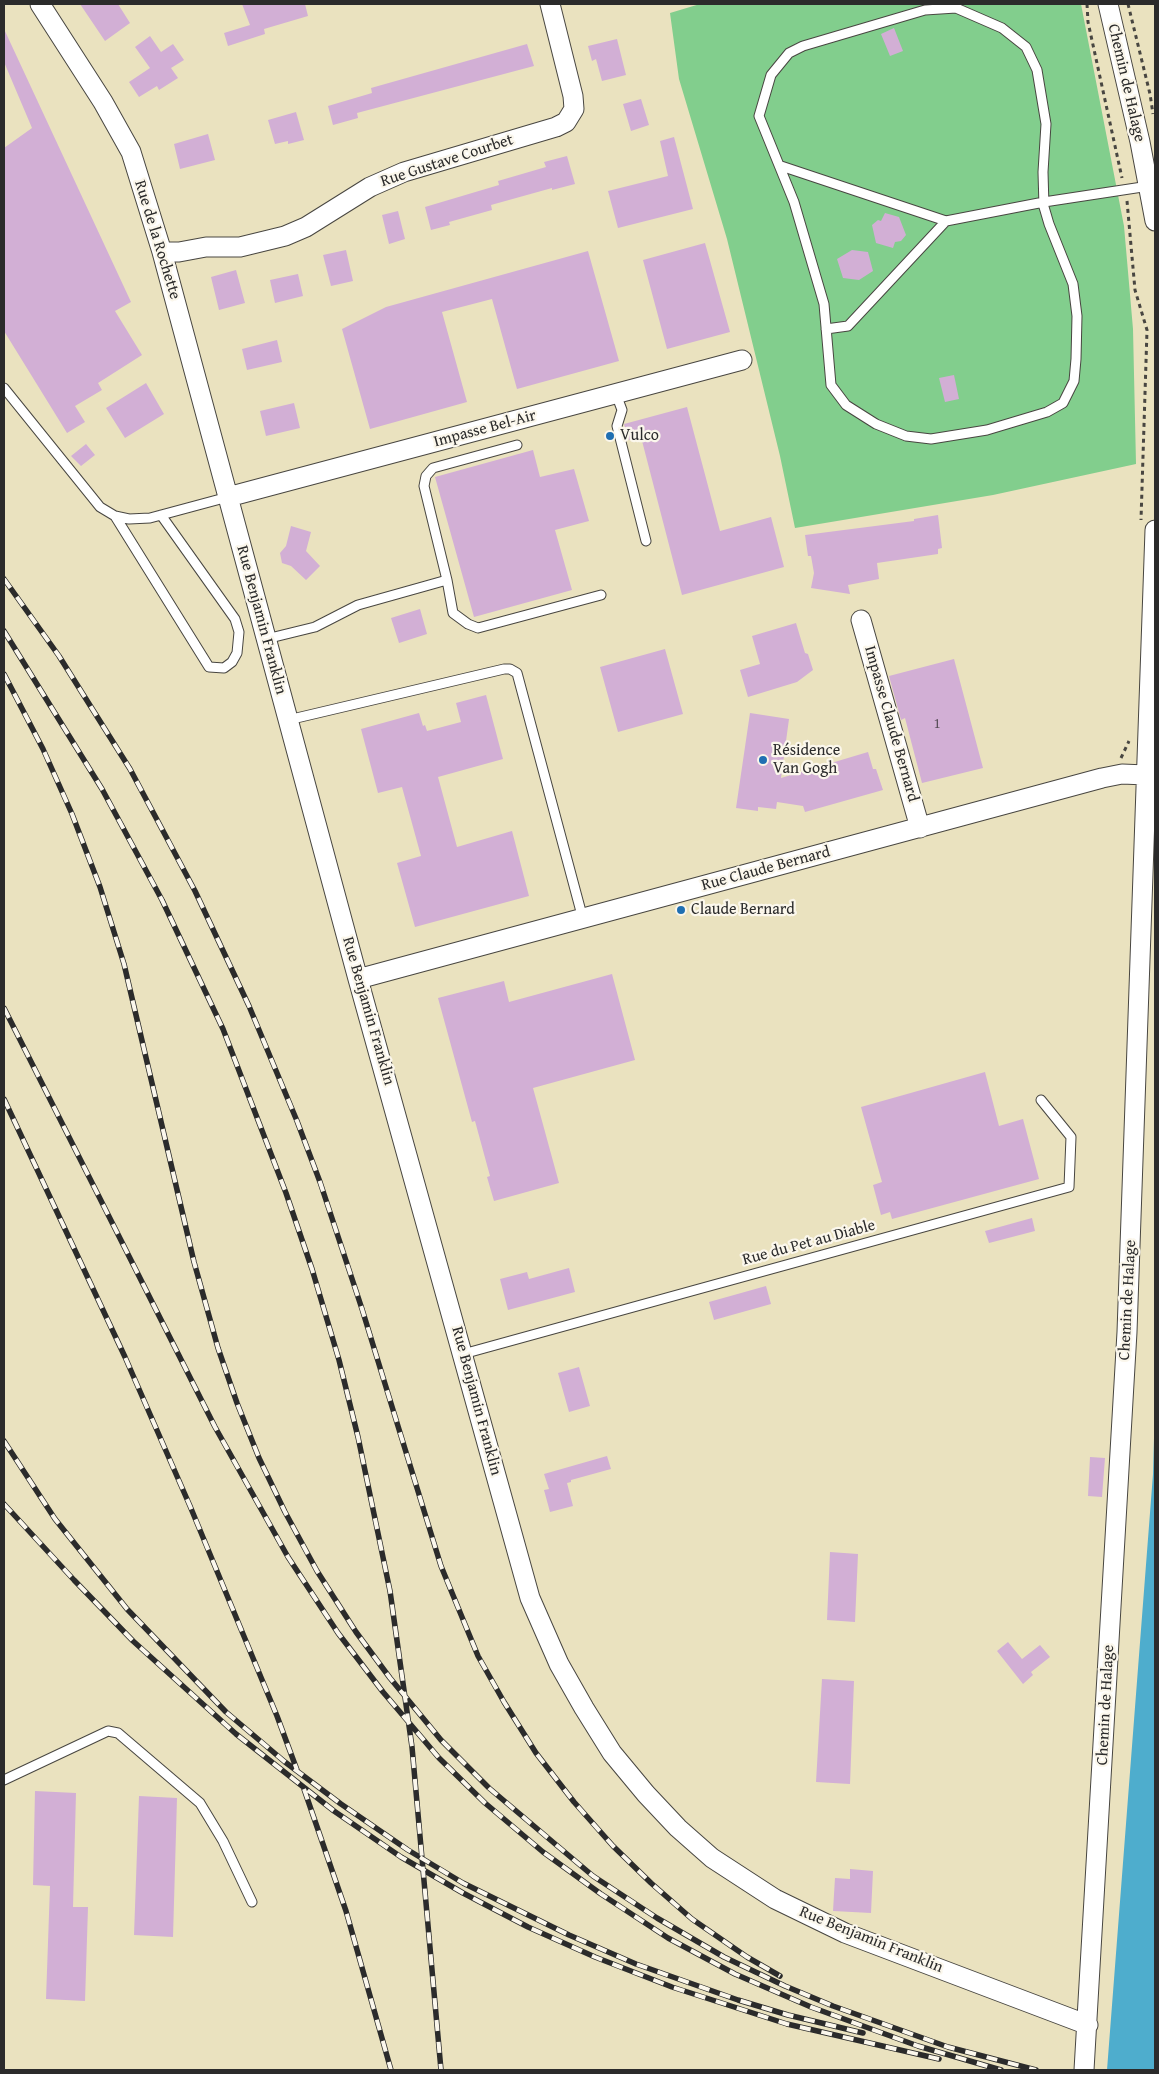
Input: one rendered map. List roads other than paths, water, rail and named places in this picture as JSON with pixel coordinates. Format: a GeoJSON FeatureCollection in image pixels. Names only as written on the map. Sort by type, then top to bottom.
{"type":"FeatureCollection","features":[{"type":"Feature","properties":{"kind":"street","name":"Rue de la Rochette"},"geometry":{"type":"LineString","coordinates":[[40,4],[131,152],[162,252],[228,497]]}},
{"type":"Feature","properties":{"kind":"street","name":"Rue Gustave Courbet"},"geometry":{"type":"LineString","coordinates":[[162,252],[240,247],[285,236],[306,227],[370,187],[404,172],[556,127],[566,122],[574,109],[573,96],[550,4]]}},
{"type":"Feature","properties":{"kind":"street","name":"Chemin de Halage"},"geometry":{"type":"LineString","coordinates":[[1108,4],[1155,221]]}},
{"type":"Feature","properties":{"kind":"street","name":"Impasse Bel-Air"},"geometry":{"type":"LineString","coordinates":[[228,497],[742,360]]}},
{"type":"Feature","properties":{"kind":"street","name":"Rue Benjamin Franklin"},"geometry":{"type":"LineString","coordinates":[[228,497],[358,979],[530,1598],[559,1664],[612,1753],[646,1794],[678,1828],[712,1858],[776,1900],[845,1933],[1088,2025]]}},
{"type":"Feature","properties":{"kind":"street","name":"Chemin de Halage"},"geometry":{"type":"LineString","coordinates":[[1084,2070],[1127,1332],[1155,530]]}},
{"type":"Feature","properties":{"kind":"street","name":"Impasse Claude Bernard"},"geometry":{"type":"LineString","coordinates":[[861,620],[920,828]]}},
{"type":"Feature","properties":{"kind":"street","name":"Rue Claude Bernard"},"geometry":{"type":"LineString","coordinates":[[358,979],[1102,778],[1122,774],[1146,775]]}},
{"type":"Feature","properties":{"kind":"lane"},"geometry":{"type":"LineString","coordinates":[[956,8],[1002,28],[1026,46],[1037,70],[1046,124],[1043,172],[1044,202],[1049,224],[1073,284],[1077,316],[1074,381],[1063,403],[1048,412],[987,430],[931,439],[906,436],[876,424],[846,405],[831,385],[824,304],[794,202],[760,116],[771,75],[789,53],[803,46],[925,10],[956,8]]}},
{"type":"Feature","properties":{"kind":"lane"},"geometry":{"type":"LineString","coordinates":[[781,166],[946,221],[1044,202],[1148,186]]}},
{"type":"Feature","properties":{"kind":"lane"},"geometry":{"type":"LineString","coordinates":[[826,329],[848,326],[946,221]]}},
{"type":"Feature","properties":{"kind":"lane"},"geometry":{"type":"LineString","coordinates":[[4,388],[100,507],[115,516],[150,518],[228,497]]}},
{"type":"Feature","properties":{"kind":"lane"},"geometry":{"type":"LineString","coordinates":[[616,394],[622,410],[617,426],[646,541]]}},
{"type":"Feature","properties":{"kind":"lane"},"geometry":{"type":"LineString","coordinates":[[517,444],[434,468],[426,476],[424,486],[453,613],[468,624],[478,628],[601,595]]}},
{"type":"Feature","properties":{"kind":"lane"},"geometry":{"type":"LineString","coordinates":[[115,516],[209,667],[224,668],[232,662],[237,653],[239,632],[235,619],[161,515]]}},
{"type":"Feature","properties":{"kind":"lane"},"geometry":{"type":"LineString","coordinates":[[266,639],[315,626],[358,605],[447,580]]}},
{"type":"Feature","properties":{"kind":"lane"},"geometry":{"type":"LineString","coordinates":[[288,720],[504,669],[510,669],[516,673],[583,919]]}},
{"type":"Feature","properties":{"kind":"lane","name":"Rue du Pet au Diable"},"geometry":{"type":"LineString","coordinates":[[463,1354],[1069,1187],[1070,1137],[1041,1100]]}},
{"type":"Feature","properties":{"kind":"lane"},"geometry":{"type":"LineString","coordinates":[[4,1780],[108,1731],[118,1733],[200,1803],[224,1841],[252,1902]]}},
{"type":"Feature","properties":{"kind":"water"},"geometry":{"type":"Polygon","coordinates":[[[1155,1402],[1155,2070],[1107,2070],[1153,1474],[1155,1402]]]}},
{"type":"Feature","properties":{"kind":"railway"},"geometry":{"type":"LineString","coordinates":[[4,579],[59,656],[130,769],[195,891],[249,1006],[320,1182],[362,1309],[441,1566],[478,1656],[536,1753],[574,1802],[613,1846],[692,1919],[747,1957],[780,1976]]}},
{"type":"Feature","properties":{"kind":"railway"},"geometry":{"type":"LineString","coordinates":[[4,631],[102,789],[162,900],[223,1029],[286,1193],[312,1269],[339,1360],[358,1437],[390,1591],[412,1747],[441,2070]]}},
{"type":"Feature","properties":{"kind":"railway"},"geometry":{"type":"LineString","coordinates":[[4,674],[43,749],[72,814],[100,887],[124,964],[194,1262],[218,1348],[237,1403],[259,1458],[285,1512],[317,1571],[356,1632],[390,1678],[441,1740],[489,1788],[593,1876],[657,1918],[724,1957],[833,2006],[948,2047],[1036,2070]]}},
{"type":"Feature","properties":{"kind":"railway"},"geometry":{"type":"LineString","coordinates":[[4,1008],[215,1427],[288,1557],[338,1633],[383,1692],[439,1758],[485,1803],[543,1852],[601,1894],[668,1938],[735,1974],[811,2007],[918,2046],[1001,2070]]}},
{"type":"Feature","properties":{"kind":"railway"},"geometry":{"type":"LineString","coordinates":[[4,1099],[125,1357],[190,1506],[277,1716],[297,1770]]}},
{"type":"Feature","properties":{"kind":"railway"},"geometry":{"type":"LineString","coordinates":[[4,1441],[55,1519],[127,1609],[226,1712],[285,1762],[341,1804],[408,1850],[463,1883],[569,1935],[636,1964],[738,2000],[788,2015],[863,2033]]}},
{"type":"Feature","properties":{"kind":"railway"},"geometry":{"type":"LineString","coordinates":[[4,1504],[133,1641],[236,1734],[334,1811],[401,1857],[463,1893],[528,1927],[595,1957],[672,1987],[787,2024],[939,2059]]}},
{"type":"Feature","properties":{"kind":"railway"},"geometry":{"type":"LineString","coordinates":[[304,1789],[346,1911],[391,2070]]}},
{"type":"Feature","properties":{"kind":"place","name":"Vulco"},"geometry":{"type":"Point","coordinates":[610,436]}},
{"type":"Feature","properties":{"kind":"place","name":"Résidence Van Gogh"},"geometry":{"type":"Point","coordinates":[763,760]}},
{"type":"Feature","properties":{"kind":"place","name":"Claude Bernard"},"geometry":{"type":"Point","coordinates":[681,910]}}]}
